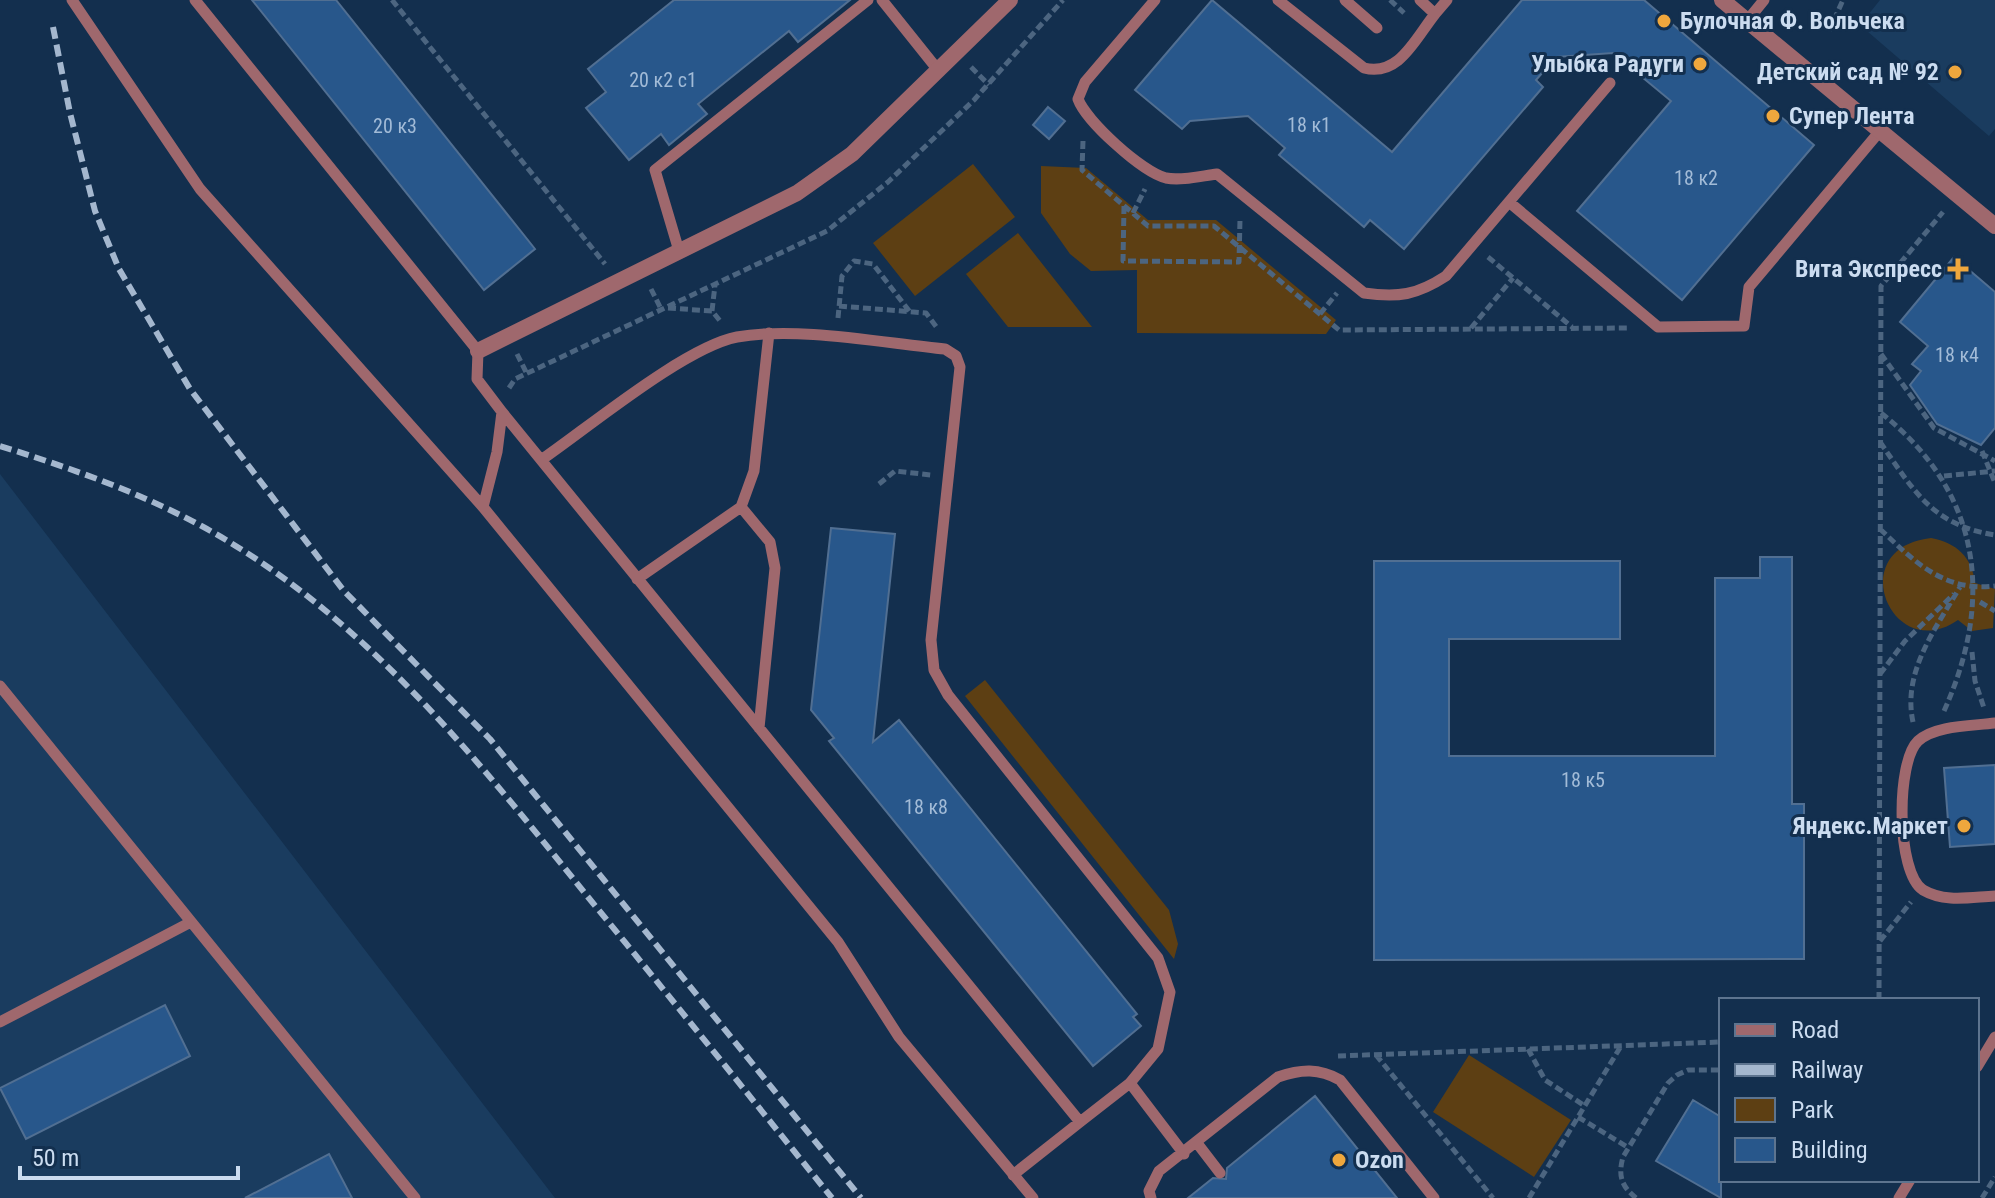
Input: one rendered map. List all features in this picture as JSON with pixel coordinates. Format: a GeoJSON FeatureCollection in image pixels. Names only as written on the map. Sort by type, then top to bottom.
{"type":"FeatureCollection","features":[{"type":"Feature","properties":{"kind":"street"},"geometry":{"type":"LineString","coordinates":[[478,351],[797,193],[852,154],[1010,0]]}},
{"type":"Feature","properties":{"kind":"street"},"geometry":{"type":"LineString","coordinates":[[1722,0],[1995,226]]}},
{"type":"Feature","properties":{"kind":"lane"},"geometry":{"type":"LineString","coordinates":[[72,0],[200,189],[483,507],[838,942],[899,1037],[1033,1198]]}},
{"type":"Feature","properties":{"kind":"lane"},"geometry":{"type":"LineString","coordinates":[[195,0],[478,351],[477,379],[502,412],[1080,1122]]}},
{"type":"Feature","properties":{"kind":"lane"},"geometry":{"type":"LineString","coordinates":[[679,251],[655,170],[868,0]]}},
{"type":"Feature","properties":{"kind":"lane"},"geometry":{"type":"LineString","coordinates":[[882,0],[938,70]]}},
{"type":"Feature","properties":{"kind":"lane"},"geometry":{"type":"LineString","coordinates":[[1155,0],[1085,82],[1078,99],[1083,114],[1153,173],[1169,179],[1217,174],[1364,293],[1394,298],[1421,292],[1446,276],[1610,83]]}},
{"type":"Feature","properties":{"kind":"lane"},"geometry":{"type":"LineString","coordinates":[[1278,0],[1364,68],[1380,72],[1395,65],[1447,0]]}},
{"type":"Feature","properties":{"kind":"lane"},"geometry":{"type":"LineString","coordinates":[[1345,0],[1377,28]]}},
{"type":"Feature","properties":{"kind":"lane"},"geometry":{"type":"LineString","coordinates":[[1420,0],[1435,14]]}},
{"type":"Feature","properties":{"kind":"lane"},"geometry":{"type":"LineString","coordinates":[[1747,21],[1764,0]]}},
{"type":"Feature","properties":{"kind":"lane"},"geometry":{"type":"LineString","coordinates":[[1509,202],[1658,327],[1744,326],[1749,287],[1880,131]]}},
{"type":"Feature","properties":{"kind":"lane"},"geometry":{"type":"LineString","coordinates":[[541,460],[701,349],[734,338],[769,333],[945,349],[956,356],[960,367],[931,640],[934,670],[948,695],[1158,958],[1170,992],[1158,1049],[1130,1083],[1013,1175]]}},
{"type":"Feature","properties":{"kind":"lane"},"geometry":{"type":"LineString","coordinates":[[637,579],[741,507],[754,471],[769,333]]}},
{"type":"Feature","properties":{"kind":"lane"},"geometry":{"type":"LineString","coordinates":[[483,507],[497,452],[502,412]]}},
{"type":"Feature","properties":{"kind":"lane"},"geometry":{"type":"LineString","coordinates":[[741,507],[770,542],[775,568],[759,728]]}},
{"type":"Feature","properties":{"kind":"lane"},"geometry":{"type":"LineString","coordinates":[[0,686],[415,1198]]}},
{"type":"Feature","properties":{"kind":"lane"},"geometry":{"type":"LineString","coordinates":[[1995,723],[1932,732],[1918,741],[1904,764],[1905,855],[1909,873],[1922,889],[1946,899],[1995,896]]}},
{"type":"Feature","properties":{"kind":"lane"},"geometry":{"type":"LineString","coordinates":[[0,1022],[191,922]]}},
{"type":"Feature","properties":{"kind":"lane"},"geometry":{"type":"LineString","coordinates":[[1979,1064],[1995,1037]]}},
{"type":"Feature","properties":{"kind":"lane"},"geometry":{"type":"LineString","coordinates":[[1151,1198],[1149,1191],[1159,1171],[1278,1077],[1294,1071],[1324,1071],[1340,1080],[1434,1198]]}},
{"type":"Feature","properties":{"kind":"lane"},"geometry":{"type":"LineString","coordinates":[[1130,1083],[1184,1154]]}},
{"type":"Feature","properties":{"kind":"lane"},"geometry":{"type":"LineString","coordinates":[[1197,1143],[1220,1173]]}},
{"type":"Feature","properties":{"kind":"path"},"geometry":{"type":"LineString","coordinates":[[392,0],[607,265]]}},
{"type":"Feature","properties":{"kind":"path"},"geometry":{"type":"LineString","coordinates":[[1829,31],[1843,0]]}},
{"type":"Feature","properties":{"kind":"path"},"geometry":{"type":"LineString","coordinates":[[970,66],[989,85]]}},
{"type":"Feature","properties":{"kind":"path"},"geometry":{"type":"LineString","coordinates":[[1124,205],[1123,261],[1239,262],[1240,193]]}},
{"type":"Feature","properties":{"kind":"path"},"geometry":{"type":"LineString","coordinates":[[1879,998],[1881,286],[1944,211]]}},
{"type":"Feature","properties":{"kind":"path"},"geometry":{"type":"LineString","coordinates":[[1473,244],[1573,328]]}},
{"type":"Feature","properties":{"kind":"path"},"geometry":{"type":"LineString","coordinates":[[836,339],[846,267],[864,260],[873,264],[910,312]]}},
{"type":"Feature","properties":{"kind":"path"},"geometry":{"type":"LineString","coordinates":[[1471,328],[1513,278]]}},
{"type":"Feature","properties":{"kind":"path"},"geometry":{"type":"LineString","coordinates":[[715,285],[712,311],[734,338]]}},
{"type":"Feature","properties":{"kind":"path"},"geometry":{"type":"LineString","coordinates":[[651,288],[665,309],[712,311]]}},
{"type":"Feature","properties":{"kind":"path"},"geometry":{"type":"LineString","coordinates":[[839,306],[926,313],[943,336],[945,349]]}},
{"type":"Feature","properties":{"kind":"path"},"geometry":{"type":"LineString","coordinates":[[1881,353],[1934,428],[1982,451],[1995,461]]}},
{"type":"Feature","properties":{"kind":"path"},"geometry":{"type":"LineString","coordinates":[[517,354],[527,374]]}},
{"type":"Feature","properties":{"kind":"path"},"geometry":{"type":"LineString","coordinates":[[1881,412],[1912,437],[1944,476],[1970,531],[1980,602],[1972,651],[1957,689],[1932,732]]}},
{"type":"Feature","properties":{"kind":"path"},"geometry":{"type":"LineString","coordinates":[[1880,442],[1913,490],[1938,516],[1970,531],[1995,535]]}},
{"type":"Feature","properties":{"kind":"path"},"geometry":{"type":"LineString","coordinates":[[1982,451],[1995,483]]}},
{"type":"Feature","properties":{"kind":"path"},"geometry":{"type":"LineString","coordinates":[[879,484],[895,471],[948,477]]}},
{"type":"Feature","properties":{"kind":"path"},"geometry":{"type":"LineString","coordinates":[[1944,476],[1993,472]]}},
{"type":"Feature","properties":{"kind":"path"},"geometry":{"type":"LineString","coordinates":[[1880,529],[1939,579],[1960,587],[1995,586]]}},
{"type":"Feature","properties":{"kind":"path"},"geometry":{"type":"LineString","coordinates":[[1880,674],[1905,641],[1960,587]]}},
{"type":"Feature","properties":{"kind":"path"},"geometry":{"type":"LineString","coordinates":[[1918,741],[1910,706],[1912,683],[1922,653],[1960,587]]}},
{"type":"Feature","properties":{"kind":"path"},"geometry":{"type":"LineString","coordinates":[[1980,602],[1995,611]]}},
{"type":"Feature","properties":{"kind":"path"},"geometry":{"type":"LineString","coordinates":[[1972,651],[1975,681],[1985,710]]}},
{"type":"Feature","properties":{"kind":"path"},"geometry":{"type":"LineString","coordinates":[[1878,943],[1922,889]]}},
{"type":"Feature","properties":{"kind":"path"},"geometry":{"type":"LineString","coordinates":[[1334,1056],[1719,1042]]}},
{"type":"Feature","properties":{"kind":"path"},"geometry":{"type":"LineString","coordinates":[[1540,1198],[1530,1196],[1622,1045]]}},
{"type":"Feature","properties":{"kind":"path"},"geometry":{"type":"LineString","coordinates":[[1528,1049],[1545,1080],[1585,1106]]}},
{"type":"Feature","properties":{"kind":"path"},"geometry":{"type":"LineString","coordinates":[[1376,1055],[1493,1198]]}},
{"type":"Feature","properties":{"kind":"path"},"geometry":{"type":"LineString","coordinates":[[1636,1198],[1622,1184],[1619,1169],[1629,1148],[1677,1075],[1688,1070],[1719,1070]]}},
{"type":"Feature","properties":{"kind":"path"},"geometry":{"type":"LineString","coordinates":[[1578,1117],[1629,1148]]}},
{"type":"Feature","properties":{"kind":"path"},"geometry":{"type":"LineString","coordinates":[[1982,1198],[1995,1177]]}},
{"type":"Feature","properties":{"kind":"shaded area","name":"Детский сад № 92"},"geometry":{"type":"Polygon","coordinates":[[[1880,0],[1995,0],[1995,129],[1989,136],[1860,25],[1880,0]]]}},
{"type":"Feature","properties":{"kind":"shaded area"},"geometry":{"type":"Polygon","coordinates":[[[0,474],[555,1198],[0,1198],[0,474]]]}},
{"type":"Feature","properties":{"kind":"green space"},"geometry":{"type":"Polygon","coordinates":[[[973,164],[1015,217],[915,296],[873,243],[973,164]]]}},
{"type":"Feature","properties":{"kind":"green space"},"geometry":{"type":"Polygon","coordinates":[[[1041,166],[1086,168],[1148,220],[1216,220],[1336,320],[1326,334],[1137,333],[1137,270],[1091,271],[1070,254],[1041,213],[1041,166]]]}},
{"type":"Feature","properties":{"kind":"green space"},"geometry":{"type":"Polygon","coordinates":[[[1018,233],[1092,327],[1008,327],[966,274],[1018,233]]]}},
{"type":"Feature","properties":{"kind":"green space"},"geometry":{"type":"Polygon","coordinates":[[[1931,538],[1948,543],[1962,553],[1971,566],[1975,583],[1995,589],[1993,628],[1972,631],[1958,620],[1934,630],[1913,628],[1897,617],[1886,600],[1883,580],[1888,562],[1904,546],[1931,538]]]}},
{"type":"Feature","properties":{"kind":"green space"},"geometry":{"type":"Polygon","coordinates":[[[985,680],[1169,910],[1178,944],[1174,959],[965,696],[985,680]]]}},
{"type":"Feature","properties":{"kind":"green space"},"geometry":{"type":"Polygon","coordinates":[[[1469,1055],[1571,1120],[1534,1177],[1433,1112],[1469,1055]]]}},
{"type":"Feature","properties":{"kind":"building"},"geometry":{"type":"Polygon","coordinates":[[[252,0],[336,0],[535,249],[484,290],[252,0]]]}},
{"type":"Feature","properties":{"kind":"building"},"geometry":{"type":"Polygon","coordinates":[[[674,0],[850,0],[798,42],[789,31],[698,104],[707,114],[669,145],[661,134],[629,160],[586,108],[606,92],[588,69],[674,0]]]}},
{"type":"Feature","properties":{"kind":"building"},"geometry":{"type":"Polygon","coordinates":[[[1212,0],[1392,152],[1522,0],[1644,0],[1814,145],[1682,300],[1577,211],[1671,101],[1613,53],[1556,57],[1536,80],[1543,87],[1404,249],[1370,220],[1364,227],[1279,155],[1285,148],[1248,116],[1190,121],[1182,129],[1135,90],[1212,0]]]}},
{"type":"Feature","properties":{"kind":"building"},"geometry":{"type":"Polygon","coordinates":[[[1048,107],[1065,121],[1049,139],[1033,125],[1048,107]]]}},
{"type":"Feature","properties":{"kind":"building"},"geometry":{"type":"Polygon","coordinates":[[[1954,257],[1995,292],[1995,428],[1981,445],[1937,424],[1910,385],[1921,371],[1912,364],[1928,346],[1900,322],[1954,257]]]}},
{"type":"Feature","properties":{"kind":"building"},"geometry":{"type":"Polygon","coordinates":[[[831,528],[895,534],[873,742],[899,720],[1137,1014],[1133,1017],[1141,1026],[1093,1066],[829,741],[834,738],[811,710],[831,528]]]}},
{"type":"Feature","properties":{"kind":"building"},"geometry":{"type":"Polygon","coordinates":[[[1760,557],[1792,557],[1792,804],[1804,804],[1804,959],[1374,960],[1374,561],[1620,561],[1620,639],[1449,639],[1449,756],[1715,756],[1715,578],[1760,578],[1760,557]]]}},
{"type":"Feature","properties":{"kind":"building"},"geometry":{"type":"Polygon","coordinates":[[[1995,765],[1995,844],[1950,847],[1944,768],[1995,765]]]}},
{"type":"Feature","properties":{"kind":"building"},"geometry":{"type":"Polygon","coordinates":[[[165,1005],[190,1056],[26,1139],[0,1088],[165,1005]]]}},
{"type":"Feature","properties":{"kind":"building"},"geometry":{"type":"Polygon","coordinates":[[[1315,1096],[1397,1198],[1188,1198],[1213,1178],[1226,1179],[1227,1168],[1315,1096]]]}},
{"type":"Feature","properties":{"kind":"building"},"geometry":{"type":"Polygon","coordinates":[[[1693,1100],[1719,1116],[1721,1198],[1656,1161],[1693,1100]]]}},
{"type":"Feature","properties":{"kind":"building"},"geometry":{"type":"Polygon","coordinates":[[[329,1154],[352,1198],[245,1198],[329,1154]]]}},
{"type":"Feature","properties":{"kind":"railway"},"geometry":{"type":"LineString","coordinates":[[53,27],[70,113],[95,211],[119,269],[190,389],[344,591],[490,739],[861,1198]]}},
{"type":"Feature","properties":{"kind":"railway"},"geometry":{"type":"LineString","coordinates":[[0,446],[93,477],[211,531],[290,583],[339,622],[428,708],[510,801],[832,1198]]}},
{"type":"Feature","properties":{"kind":"place","name":"Булочная Ф. Вольчека"},"geometry":{"type":"Point","coordinates":[1664,21]}},
{"type":"Feature","properties":{"kind":"place","name":"Улыбка Радуги"},"geometry":{"type":"Point","coordinates":[1700,64]}},
{"type":"Feature","properties":{"kind":"place","name":"Детский сад № 92"},"geometry":{"type":"Point","coordinates":[1955,72]}},
{"type":"Feature","properties":{"kind":"place","name":"Супер Лента"},"geometry":{"type":"Point","coordinates":[1773,116]}},
{"type":"Feature","properties":{"kind":"place","name":"Вита Экспресс"},"geometry":{"type":"Point","coordinates":[1958,269]}},
{"type":"Feature","properties":{"kind":"place","name":"Яндекс.Маркет"},"geometry":{"type":"Point","coordinates":[1964,826]}},
{"type":"Feature","properties":{"kind":"place","name":"Ozon"},"geometry":{"type":"Point","coordinates":[1339,1160]}}]}
